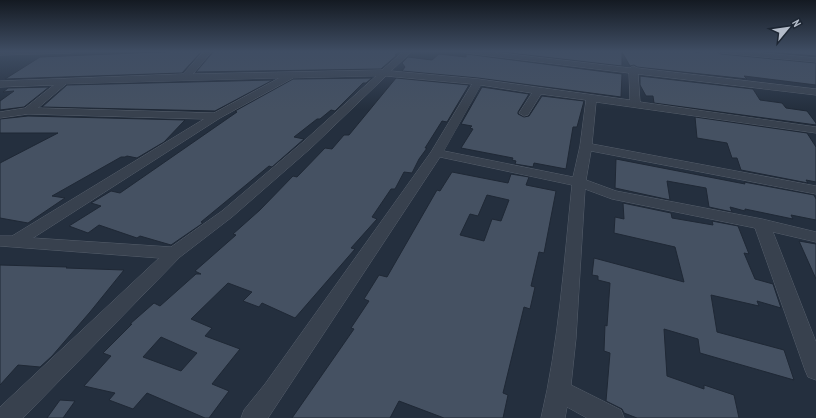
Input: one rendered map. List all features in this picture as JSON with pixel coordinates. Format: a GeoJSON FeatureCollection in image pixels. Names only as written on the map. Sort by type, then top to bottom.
{"type":"FeatureCollection","features":[{"type":"Feature","properties":{"kind":"street"},"geometry":{"type":"LineString","coordinates":[[186,77],[191,71]]}},
{"type":"Feature","properties":{"kind":"street"},"geometry":{"type":"LineString","coordinates":[[6,418],[174,253],[227,214],[307,145],[387,71]]}},
{"type":"Feature","properties":{"kind":"street"},"geometry":{"type":"LineString","coordinates":[[633,71],[635,104]]}},
{"type":"Feature","properties":{"kind":"street"},"geometry":{"type":"LineString","coordinates":[[645,71],[816,92]]}},
{"type":"Feature","properties":{"kind":"street"},"geometry":{"type":"LineString","coordinates":[[679,71],[816,88]]}},
{"type":"Feature","properties":{"kind":"street"},"geometry":{"type":"LineString","coordinates":[[0,84],[186,77],[384,73],[478,82],[539,90],[816,130]]}},
{"type":"Feature","properties":{"kind":"street"},"geometry":{"type":"LineString","coordinates":[[7,242],[216,116],[291,75]]}},
{"type":"Feature","properties":{"kind":"street"},"geometry":{"type":"LineString","coordinates":[[28,111],[64,81]]}},
{"type":"Feature","properties":{"kind":"street"},"geometry":{"type":"LineString","coordinates":[[253,418],[273,392],[437,153],[478,82]]}},
{"type":"Feature","properties":{"kind":"street"},"geometry":{"type":"LineString","coordinates":[[524,113],[539,90]]}},
{"type":"Feature","properties":{"kind":"street"},"geometry":{"type":"LineString","coordinates":[[553,418],[559,391],[566,338],[579,182],[586,146],[591,98]]}},
{"type":"Feature","properties":{"kind":"street"},"geometry":{"type":"LineString","coordinates":[[0,115],[28,111],[216,116]]}},
{"type":"Feature","properties":{"kind":"street"},"geometry":{"type":"LineString","coordinates":[[586,146],[816,190]]}},
{"type":"Feature","properties":{"kind":"street"},"geometry":{"type":"LineString","coordinates":[[437,153],[579,182],[612,195],[762,224],[816,237]]}},
{"type":"Feature","properties":{"kind":"street"},"geometry":{"type":"LineString","coordinates":[[762,224],[816,370]]}},
{"type":"Feature","properties":{"kind":"street"},"geometry":{"type":"LineString","coordinates":[[7,242],[174,253]]}},
{"type":"Feature","properties":{"kind":"street"},"geometry":{"type":"LineString","coordinates":[[559,391],[612,418]]}},
{"type":"Feature","properties":{"kind":"building"},"geometry":{"type":"Polygon","coordinates":[[[19,71],[184,71],[182,73],[5,79],[19,71]]]}},
{"type":"Feature","properties":{"kind":"building"},"geometry":{"type":"Polygon","coordinates":[[[197,71],[288,71],[196,72],[197,71]]]}},
{"type":"Feature","properties":{"kind":"building"},"geometry":{"type":"Polygon","coordinates":[[[402,71],[595,71],[622,74],[621,97],[478,78],[402,71]]]}},
{"type":"Feature","properties":{"kind":"building"},"geometry":{"type":"Polygon","coordinates":[[[669,71],[816,71],[816,85],[744,76],[747,79],[669,71]]]}},
{"type":"Feature","properties":{"kind":"building"},"geometry":{"type":"Polygon","coordinates":[[[640,76],[753,89],[760,100],[782,103],[786,108],[807,111],[816,125],[654,103],[653,96],[646,96],[640,85],[640,76]]]}},
{"type":"Feature","properties":{"kind":"building"},"geometry":{"type":"Polygon","coordinates":[[[372,78],[366,83],[363,83],[335,111],[331,110],[294,137],[304,139],[272,167],[269,166],[201,222],[203,223],[171,245],[140,236],[137,238],[99,225],[88,233],[69,226],[101,206],[91,203],[111,191],[120,193],[237,112],[235,111],[293,79],[372,78]]]}},
{"type":"Feature","properties":{"kind":"building"},"geometry":{"type":"Polygon","coordinates":[[[396,78],[469,85],[447,122],[442,121],[425,148],[427,148],[419,159],[412,173],[404,172],[395,189],[391,189],[372,217],[377,219],[351,248],[355,249],[295,318],[262,303],[259,307],[243,301],[252,292],[228,283],[191,319],[212,328],[205,336],[240,349],[212,384],[229,391],[209,418],[205,418],[147,393],[133,409],[109,400],[115,393],[84,386],[111,356],[103,353],[132,324],[130,324],[154,303],[160,306],[196,274],[201,274],[195,271],[236,235],[233,234],[260,210],[293,176],[297,177],[325,148],[332,149],[344,135],[349,135],[396,78]],[[161,337],[143,357],[181,371],[197,353],[161,337]]]}},
{"type":"Feature","properties":{"kind":"building"},"geometry":{"type":"Polygon","coordinates":[[[273,80],[215,111],[42,107],[67,85],[273,80]]]}},
{"type":"Feature","properties":{"kind":"building"},"geometry":{"type":"Polygon","coordinates":[[[49,87],[24,107],[0,110],[0,101],[14,91],[3,92],[8,88],[49,87]]]}},
{"type":"Feature","properties":{"kind":"building"},"geometry":{"type":"Polygon","coordinates":[[[482,87],[529,94],[518,112],[518,114],[524,117],[529,116],[542,96],[584,101],[577,127],[573,127],[566,169],[534,163],[533,167],[515,164],[516,161],[512,160],[513,158],[461,148],[473,129],[470,128],[472,126],[461,124],[482,87]]]}},
{"type":"Feature","properties":{"kind":"building"},"geometry":{"type":"Polygon","coordinates":[[[28,116],[185,120],[164,142],[137,158],[127,156],[121,157],[52,196],[65,198],[28,223],[0,218],[0,163],[58,133],[0,133],[0,119],[28,116]]]}},
{"type":"Feature","properties":{"kind":"building"},"geometry":{"type":"Polygon","coordinates":[[[695,117],[807,133],[816,147],[816,182],[806,180],[808,183],[741,170],[737,158],[732,158],[727,143],[697,138],[695,117]]]}},
{"type":"Feature","properties":{"kind":"building"},"geometry":{"type":"Polygon","coordinates":[[[616,159],[745,184],[744,182],[814,195],[816,199],[816,220],[791,215],[793,219],[730,207],[732,212],[709,207],[706,188],[667,181],[670,200],[615,188],[616,159]]]}},
{"type":"Feature","properties":{"kind":"building"},"geometry":{"type":"Polygon","coordinates":[[[452,172],[508,183],[511,174],[529,177],[526,185],[556,191],[544,253],[539,252],[531,286],[535,287],[530,309],[524,307],[503,393],[508,395],[503,418],[444,418],[399,401],[390,418],[292,418],[354,329],[351,328],[369,301],[364,299],[379,275],[387,277],[437,190],[440,191],[452,172]],[[487,195],[478,216],[470,214],[460,235],[484,241],[492,219],[501,221],[509,200],[487,195]]]}},
{"type":"Feature","properties":{"kind":"building"},"geometry":{"type":"Polygon","coordinates":[[[623,203],[671,213],[672,218],[713,225],[712,221],[738,226],[749,254],[744,253],[755,279],[773,284],[781,308],[757,301],[759,306],[711,295],[717,332],[784,350],[794,380],[700,353],[698,339],[664,329],[667,376],[704,389],[704,385],[734,395],[739,418],[637,418],[624,413],[622,409],[606,401],[610,353],[604,351],[605,325],[607,326],[610,283],[598,280],[598,276],[592,275],[594,258],[684,282],[675,247],[614,233],[615,217],[624,219],[623,203]]]}},
{"type":"Feature","properties":{"kind":"building"},"geometry":{"type":"Polygon","coordinates":[[[799,241],[816,244],[816,279],[799,241]]]}},
{"type":"Feature","properties":{"kind":"building"},"geometry":{"type":"Polygon","coordinates":[[[0,265],[124,270],[52,356],[40,367],[18,365],[0,385],[0,265]]]}},
{"type":"Feature","properties":{"kind":"building"},"geometry":{"type":"Polygon","coordinates":[[[60,400],[75,401],[63,418],[47,418],[60,400]]]}}]}
